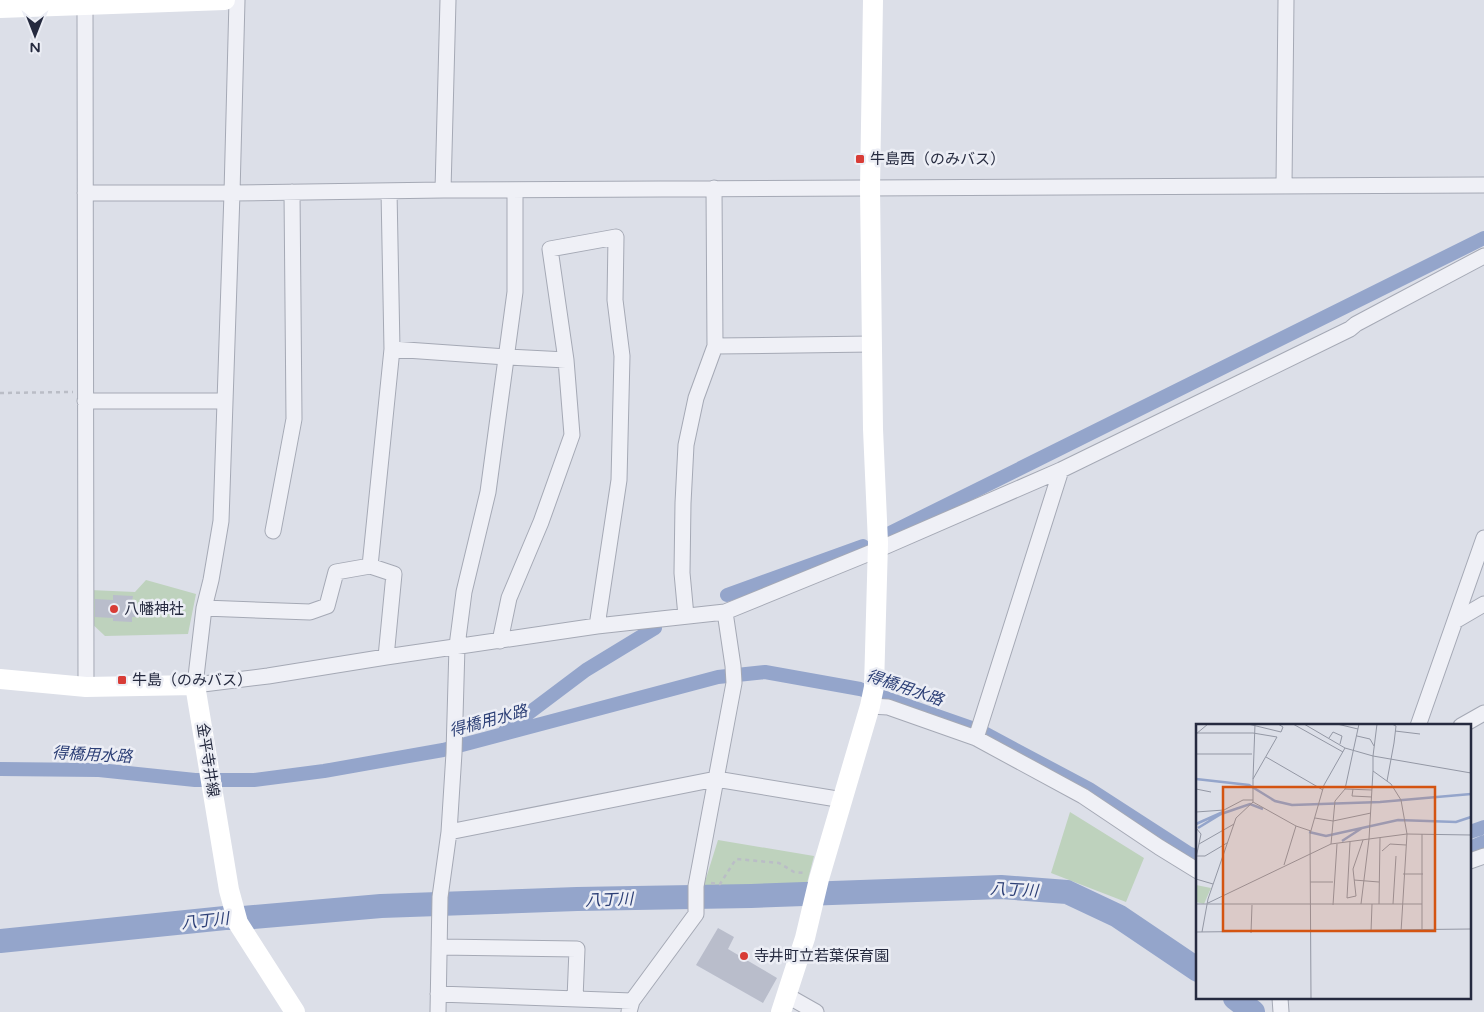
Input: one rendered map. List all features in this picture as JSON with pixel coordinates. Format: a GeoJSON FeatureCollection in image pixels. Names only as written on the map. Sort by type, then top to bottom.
{"type":"FeatureCollection","features":[{"type":"Feature","properties":{"kind":"street"},"geometry":{"type":"LineString","coordinates":[[0,8],[225,0]]}},
{"type":"Feature","properties":{"kind":"street"},"geometry":{"type":"LineString","coordinates":[[195,685],[204,608],[211,580],[221,521],[232,193],[236,0]]}},
{"type":"Feature","properties":{"kind":"street"},"geometry":{"type":"LineString","coordinates":[[443,190],[448,0]]}},
{"type":"Feature","properties":{"kind":"street"},"geometry":{"type":"LineString","coordinates":[[816,1012],[784,1004],[805,938],[811,908],[872,698],[877,541],[872,429],[870,188],[873,0]]}},
{"type":"Feature","properties":{"kind":"street"},"geometry":{"type":"LineString","coordinates":[[1284,185],[1286,0]]}},
{"type":"Feature","properties":{"kind":"street"},"geometry":{"type":"LineString","coordinates":[[85,5],[86,687]]}},
{"type":"Feature","properties":{"kind":"street"},"geometry":{"type":"LineString","coordinates":[[85,193],[1484,185]]}},
{"type":"Feature","properties":{"kind":"street"},"geometry":{"type":"LineString","coordinates":[[686,616],[682,573],[686,445],[696,398],[716,346],[714,188]]}},
{"type":"Feature","properties":{"kind":"street"},"geometry":{"type":"LineString","coordinates":[[438,1012],[439,915],[449,832],[457,646],[464,592],[488,492],[515,292],[515,190]]}},
{"type":"Feature","properties":{"kind":"street"},"geometry":{"type":"LineString","coordinates":[[370,566],[392,349],[389,191]]}},
{"type":"Feature","properties":{"kind":"street"},"geometry":{"type":"LineString","coordinates":[[272,531],[294,419],[292,192]]}},
{"type":"Feature","properties":{"kind":"street"},"geometry":{"type":"LineString","coordinates":[[500,641],[509,598],[541,522],[572,435],[566,360],[550,249],[616,237],[615,300],[622,356],[619,480],[597,626]]}},
{"type":"Feature","properties":{"kind":"street"},"geometry":{"type":"LineString","coordinates":[[0,679],[86,687],[195,685],[268,676],[597,626],[725,612],[877,541],[1061,470],[1350,329],[1356,324],[1484,256]]}},
{"type":"Feature","properties":{"kind":"street"},"geometry":{"type":"LineString","coordinates":[[716,346],[872,344]]}},
{"type":"Feature","properties":{"kind":"street"},"geometry":{"type":"LineString","coordinates":[[392,349],[566,360]]}},
{"type":"Feature","properties":{"kind":"street"},"geometry":{"type":"LineString","coordinates":[[85,396],[225,401]]}},
{"type":"Feature","properties":{"kind":"street"},"geometry":{"type":"LineString","coordinates":[[976,738],[1061,470]]}},
{"type":"Feature","properties":{"kind":"street"},"geometry":{"type":"LineString","coordinates":[[1419,724],[1484,538]]}},
{"type":"Feature","properties":{"kind":"street"},"geometry":{"type":"LineString","coordinates":[[204,608],[310,612],[327,606],[336,572],[370,566],[394,574],[386,657]]}},
{"type":"Feature","properties":{"kind":"street"},"geometry":{"type":"LineString","coordinates":[[1455,621],[1484,604]]}},
{"type":"Feature","properties":{"kind":"street"},"geometry":{"type":"LineString","coordinates":[[438,994],[575,999],[630,1006],[696,914],[697,884],[734,683],[725,612]]}},
{"type":"Feature","properties":{"kind":"street","name":"金平寺井線"},"geometry":{"type":"LineString","coordinates":[[195,685],[229,890],[238,923],[295,1012]]}},
{"type":"Feature","properties":{"kind":"street"},"geometry":{"type":"LineString","coordinates":[[872,698],[888,707],[976,738],[1083,796],[1196,870]]}},
{"type":"Feature","properties":{"kind":"street"},"geometry":{"type":"LineString","coordinates":[[1465,724],[1484,713]]}},
{"type":"Feature","properties":{"kind":"street"},"geometry":{"type":"LineString","coordinates":[[449,832],[716,779],[843,800]]}},
{"type":"Feature","properties":{"kind":"street"},"geometry":{"type":"LineString","coordinates":[[1472,860],[1484,856]]}},
{"type":"Feature","properties":{"kind":"street"},"geometry":{"type":"LineString","coordinates":[[439,947],[577,949],[575,999]]}},
{"type":"Feature","properties":{"kind":"path"},"geometry":{"type":"LineString","coordinates":[[0,392],[85,396]]}},
{"type":"Feature","properties":{"kind":"path"},"geometry":{"type":"LineString","coordinates":[[697,884],[720,884],[736,859],[779,863],[794,872],[820,877]]}},
{"type":"Feature","properties":{"kind":"green space"},"geometry":{"type":"Polygon","coordinates":[[[146,580],[196,594],[188,634],[105,636],[88,620],[90,590],[135,592],[146,580]]]}},
{"type":"Feature","properties":{"kind":"green space"},"geometry":{"type":"Polygon","coordinates":[[[1070,812],[1144,858],[1126,902],[1051,873],[1070,812]]]}},
{"type":"Feature","properties":{"kind":"green space"},"geometry":{"type":"Polygon","coordinates":[[[718,840],[814,856],[806,887],[703,888],[718,840]]]}},
{"type":"Feature","properties":{"kind":"building","name":"八幡神社"},"geometry":{"type":"Polygon","coordinates":[[[113,595],[133,596],[132,601],[136,601],[136,617],[132,617],[132,622],[113,621],[113,618],[95,617],[95,599],[113,600],[113,595]]]}},
{"type":"Feature","properties":{"kind":"building"},"geometry":{"type":"Polygon","coordinates":[[[718,928],[734,937],[728,949],[777,978],[763,1003],[696,965],[718,928]]]}},
{"type":"Feature","properties":{"kind":"waterway"},"geometry":{"type":"LineString","coordinates":[[886,535],[1484,238]]}},
{"type":"Feature","properties":{"kind":"waterway"},"geometry":{"type":"LineString","coordinates":[[727,595],[863,546]]}},
{"type":"Feature","properties":{"kind":"waterway"},"geometry":{"type":"LineString","coordinates":[[505,731],[586,670],[655,628]]}},
{"type":"Feature","properties":{"kind":"waterway","name":"得橋用水路"},"geometry":{"type":"LineString","coordinates":[[0,769],[99,770],[195,780],[254,780],[324,771],[443,750],[718,677],[765,672],[860,689],[972,728]]}},
{"type":"Feature","properties":{"kind":"waterway","name":"得橋用水路"},"geometry":{"type":"LineString","coordinates":[[984,733],[1089,789],[1188,853],[1196,856]]}},
{"type":"Feature","properties":{"kind":"waterway","name":"得橋用水路"},"geometry":{"type":"LineString","coordinates":[[1472,831],[1484,827]]}},
{"type":"Feature","properties":{"kind":"waterway"},"geometry":{"type":"LineString","coordinates":[[1472,847],[1484,842]]}},
{"type":"Feature","properties":{"kind":"waterway","name":"八丁川"},"geometry":{"type":"LineString","coordinates":[[0,941],[225,918],[381,906],[1001,887],[1067,892],[1118,916],[1196,969]]}},
{"type":"Feature","properties":{"kind":"waterway","name":"八丁川"},"geometry":{"type":"LineString","coordinates":[[1238,1000],[1253,1012]]}},
{"type":"Feature","properties":{"kind":"place","name":"牛島西（のみバス）"},"geometry":{"type":"Point","coordinates":[860,159]}},
{"type":"Feature","properties":{"kind":"place","name":"八幡神社"},"geometry":{"type":"Point","coordinates":[114,609]}},
{"type":"Feature","properties":{"kind":"place","name":"牛島（のみバス）"},"geometry":{"type":"Point","coordinates":[122,680]}},
{"type":"Feature","properties":{"kind":"place","name":"寺井町立若葉保育園"},"geometry":{"type":"Point","coordinates":[744,956]}}]}
